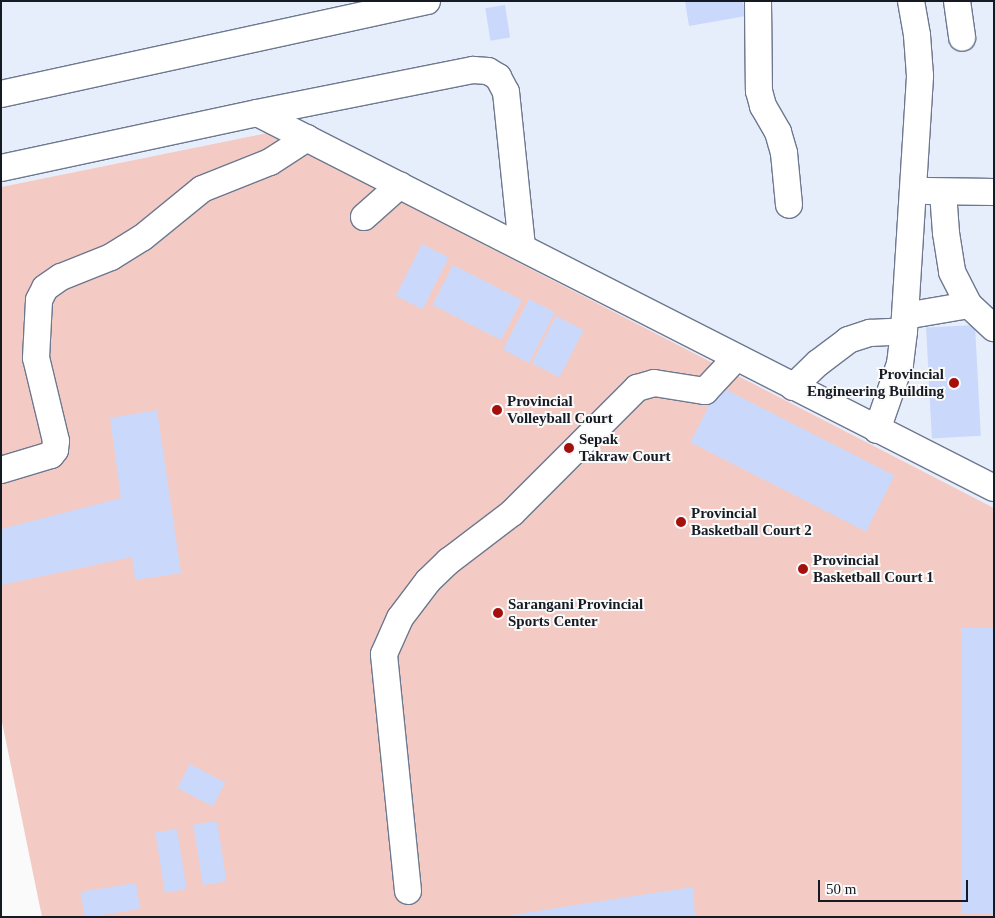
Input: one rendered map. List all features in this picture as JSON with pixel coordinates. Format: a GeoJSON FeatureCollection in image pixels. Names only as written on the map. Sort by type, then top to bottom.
{"type":"FeatureCollection","features":[{"type":"Feature","properties":{"kind":"lane"},"geometry":{"type":"LineString","coordinates":[[1,94],[333,12],[427,1]]}},
{"type":"Feature","properties":{"kind":"lane"},"geometry":{"type":"LineString","coordinates":[[758,1],[759,91],[763,106],[778,132],[784,153],[789,204]]}},
{"type":"Feature","properties":{"kind":"lane"},"geometry":{"type":"LineString","coordinates":[[877,430],[900,364],[904,323],[920,76],[917,35],[911,1]]}},
{"type":"Feature","properties":{"kind":"lane"},"geometry":{"type":"LineString","coordinates":[[957,1],[962,38]]}},
{"type":"Feature","properties":{"kind":"lane"},"geometry":{"type":"LineString","coordinates":[[1,168],[257,113],[473,70],[488,71],[498,77],[506,92],[522,247]]}},
{"type":"Feature","properties":{"kind":"lane"},"geometry":{"type":"LineString","coordinates":[[257,113],[994,488]]}},
{"type":"Feature","properties":{"kind":"lane"},"geometry":{"type":"LineString","coordinates":[[1,470],[51,455],[55,450],[56,441],[36,358],[39,300],[45,288],[61,276],[111,257],[134,243],[202,189],[270,162],[307,138]]}},
{"type":"Feature","properties":{"kind":"lane"},"geometry":{"type":"LineString","coordinates":[[364,218],[400,185]]}},
{"type":"Feature","properties":{"kind":"lane"},"geometry":{"type":"LineString","coordinates":[[913,190],[994,192]]}},
{"type":"Feature","properties":{"kind":"lane"},"geometry":{"type":"LineString","coordinates":[[943,192],[946,233],[952,272],[969,305],[994,328]]}},
{"type":"Feature","properties":{"kind":"lane"},"geometry":{"type":"LineString","coordinates":[[793,386],[818,363],[848,340],[969,305]]}},
{"type":"Feature","properties":{"kind":"lane"},"geometry":{"type":"LineString","coordinates":[[408,891],[384,654],[400,618],[428,581],[449,561],[512,513],[638,388],[654,383],[705,391],[736,358]]}},
{"type":"Feature","properties":{"kind":"shaded area"},"geometry":{"type":"Polygon","coordinates":[[[1,1],[994,1],[994,508],[267,133],[1,187],[1,1]]]}},
{"type":"Feature","properties":{"kind":"shaded area","name":"Sarangani Provincial Sports Center"},"geometry":{"type":"Polygon","coordinates":[[[267,133],[994,508],[994,917],[42,917],[1,717],[1,187],[267,133]]]}},
{"type":"Feature","properties":{"kind":"building"},"geometry":{"type":"Polygon","coordinates":[[[685,1],[743,1],[746,16],[689,26],[685,1]]]}},
{"type":"Feature","properties":{"kind":"building"},"geometry":{"type":"Polygon","coordinates":[[[505,5],[510,38],[490,41],[485,8],[505,5]]]}},
{"type":"Feature","properties":{"kind":"building"},"geometry":{"type":"Polygon","coordinates":[[[422,244],[449,258],[422,309],[396,296],[422,244]]]}},
{"type":"Feature","properties":{"kind":"building"},"geometry":{"type":"Polygon","coordinates":[[[453,265],[522,300],[501,340],[433,305],[453,265]]]}},
{"type":"Feature","properties":{"kind":"building"},"geometry":{"type":"Polygon","coordinates":[[[529,299],[555,312],[529,363],[503,350],[529,299]]]}},
{"type":"Feature","properties":{"kind":"building"},"geometry":{"type":"Polygon","coordinates":[[[556,316],[584,330],[560,377],[532,363],[556,316]]]}},
{"type":"Feature","properties":{"kind":"building","name":"Provincial Engineering Building"},"geometry":{"type":"Polygon","coordinates":[[[975,325],[981,436],[932,438],[926,328],[975,325]]]}},
{"type":"Feature","properties":{"kind":"building"},"geometry":{"type":"Polygon","coordinates":[[[719,386],[895,475],[866,532],[690,442],[719,386]]]}},
{"type":"Feature","properties":{"kind":"building"},"geometry":{"type":"Polygon","coordinates":[[[157,410],[181,573],[135,580],[132,557],[1,585],[1,529],[121,498],[110,418],[157,410]]]}},
{"type":"Feature","properties":{"kind":"building"},"geometry":{"type":"Polygon","coordinates":[[[961,628],[994,628],[994,913],[961,913],[961,628]]]}},
{"type":"Feature","properties":{"kind":"building"},"geometry":{"type":"Polygon","coordinates":[[[190,764],[225,783],[213,807],[177,788],[190,764]]]}},
{"type":"Feature","properties":{"kind":"building"},"geometry":{"type":"Polygon","coordinates":[[[217,821],[227,881],[203,885],[193,825],[217,821]]]}},
{"type":"Feature","properties":{"kind":"building"},"geometry":{"type":"Polygon","coordinates":[[[177,829],[187,889],[165,893],[155,832],[177,829]]]}},
{"type":"Feature","properties":{"kind":"building"},"geometry":{"type":"Polygon","coordinates":[[[136,883],[140,909],[85,917],[81,892],[136,883]]]}},
{"type":"Feature","properties":{"kind":"building"},"geometry":{"type":"Polygon","coordinates":[[[693,887],[695,917],[505,917],[505,916],[693,887]]]}},
{"type":"Feature","properties":{"kind":"place","name":"Provincial Engineering Building"},"geometry":{"type":"Point","coordinates":[954,383]}},
{"type":"Feature","properties":{"kind":"place","name":"Provincial Volleyball Court"},"geometry":{"type":"Point","coordinates":[497,410]}},
{"type":"Feature","properties":{"kind":"place","name":"Sepak Takraw Court"},"geometry":{"type":"Point","coordinates":[569,448]}},
{"type":"Feature","properties":{"kind":"place","name":"Provincial Basketball Court 2"},"geometry":{"type":"Point","coordinates":[681,522]}},
{"type":"Feature","properties":{"kind":"place","name":"Provincial Basketball Court 1"},"geometry":{"type":"Point","coordinates":[803,569]}},
{"type":"Feature","properties":{"kind":"place","name":"Sarangani Provincial Sports Center"},"geometry":{"type":"Point","coordinates":[498,613]}}]}
